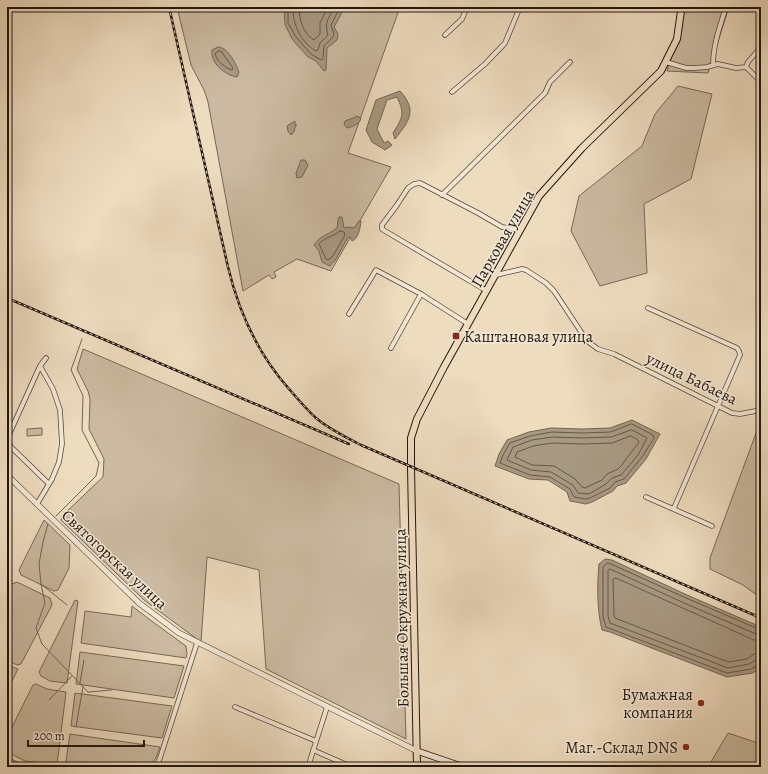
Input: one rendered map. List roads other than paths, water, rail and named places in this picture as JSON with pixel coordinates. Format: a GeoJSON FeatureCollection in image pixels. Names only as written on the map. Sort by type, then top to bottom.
{"type":"FeatureCollection","features":[{"type":"Feature","properties":{"kind":"main road","name":"Парковая улица"},"geometry":{"type":"LineString","coordinates":[[411,468],[411,438],[417,418],[539,196],[582,148],[661,71],[677,39],[681,12],[680,7]]}},
{"type":"Feature","properties":{"kind":"main road","name":"Большая Окружная улица"},"geometry":{"type":"LineString","coordinates":[[411,468],[417,765]]}},
{"type":"Feature","properties":{"kind":"main road"},"geometry":{"type":"LineString","coordinates":[[417,751],[464,767]]}},
{"type":"Feature","properties":{"kind":"street"},"geometry":{"type":"LineString","coordinates":[[445,35],[462,19],[467,7]]}},
{"type":"Feature","properties":{"kind":"street"},"geometry":{"type":"LineString","coordinates":[[452,92],[485,64],[505,43],[520,7]]}},
{"type":"Feature","properties":{"kind":"street"},"geometry":{"type":"LineString","coordinates":[[713,66],[713,54],[726,7]]}},
{"type":"Feature","properties":{"kind":"street"},"geometry":{"type":"LineString","coordinates":[[746,67],[748,62],[761,47]]}},
{"type":"Feature","properties":{"kind":"street"},"geometry":{"type":"LineString","coordinates":[[442,195],[545,93],[550,82],[570,62]]}},
{"type":"Feature","properties":{"kind":"street"},"geometry":{"type":"LineString","coordinates":[[666,62],[691,68],[707,67],[718,64],[736,68],[746,67]]}},
{"type":"Feature","properties":{"kind":"street"},"geometry":{"type":"LineString","coordinates":[[746,67],[761,82]]}},
{"type":"Feature","properties":{"kind":"street"},"geometry":{"type":"LineString","coordinates":[[487,291],[382,229],[382,225],[398,205],[408,188],[414,184],[420,183],[502,227],[520,230]]}},
{"type":"Feature","properties":{"kind":"street","name":"улица Бабаева"},"geometry":{"type":"LineString","coordinates":[[496,275],[522,269],[546,283],[554,290],[587,341],[598,349],[614,354],[736,414],[761,410]]}},
{"type":"Feature","properties":{"kind":"street"},"geometry":{"type":"LineString","coordinates":[[349,314],[376,270],[422,294],[468,324]]}},
{"type":"Feature","properties":{"kind":"street"},"geometry":{"type":"LineString","coordinates":[[391,348],[422,294]]}},
{"type":"Feature","properties":{"kind":"street"},"geometry":{"type":"LineString","coordinates":[[648,308],[737,348],[740,355],[674,508]]}},
{"type":"Feature","properties":{"kind":"street"},"geometry":{"type":"LineString","coordinates":[[46,358],[40,366],[7,439],[11,447],[49,484]]}},
{"type":"Feature","properties":{"kind":"street"},"geometry":{"type":"LineString","coordinates":[[37,504],[44,495],[52,479],[57,466],[62,444],[60,410],[53,389],[40,366]]}},
{"type":"Feature","properties":{"kind":"street","name":"Святогорская улица"},"geometry":{"type":"LineString","coordinates":[[7,475],[139,603],[179,634],[417,751]]}},
{"type":"Feature","properties":{"kind":"street"},"geometry":{"type":"LineString","coordinates":[[646,497],[712,526]]}},
{"type":"Feature","properties":{"kind":"street"},"geometry":{"type":"LineString","coordinates":[[156,767],[197,644]]}},
{"type":"Feature","properties":{"kind":"street"},"geometry":{"type":"LineString","coordinates":[[235,707],[316,741]]}},
{"type":"Feature","properties":{"kind":"street"},"geometry":{"type":"LineString","coordinates":[[308,767],[327,707]]}},
{"type":"Feature","properties":{"kind":"street"},"geometry":{"type":"LineString","coordinates":[[313,750],[352,767]]}},
{"type":"Feature","properties":{"kind":"street"},"geometry":{"type":"LineString","coordinates":[[411,767],[412,765],[417,765]]}},
{"type":"Feature","properties":{"kind":"water"},"geometry":{"type":"Polygon","coordinates":[[[285,7],[345,7],[334,27],[338,34],[337,40],[327,48],[326,70],[324,71],[316,61],[308,57],[292,39],[285,24],[285,7]]]}},
{"type":"Feature","properties":{"kind":"water"},"geometry":{"type":"Polygon","coordinates":[[[218,47],[225,50],[231,56],[239,72],[237,77],[223,71],[216,64],[213,59],[212,50],[218,47]]]}},
{"type":"Feature","properties":{"kind":"water"},"geometry":{"type":"Polygon","coordinates":[[[400,91],[409,104],[410,116],[395,139],[393,133],[401,119],[402,112],[397,97],[387,100],[377,129],[384,143],[388,141],[392,145],[385,150],[372,142],[366,130],[376,100],[400,91]]]}},
{"type":"Feature","properties":{"kind":"water"},"geometry":{"type":"Polygon","coordinates":[[[358,116],[361,119],[359,122],[347,128],[344,124],[345,121],[358,116]]]}},
{"type":"Feature","properties":{"kind":"water"},"geometry":{"type":"Polygon","coordinates":[[[295,121],[295,125],[297,125],[291,135],[287,126],[295,121]]]}},
{"type":"Feature","properties":{"kind":"water"},"geometry":{"type":"Polygon","coordinates":[[[301,160],[305,160],[308,165],[302,177],[297,178],[296,173],[301,160]]]}},
{"type":"Feature","properties":{"kind":"water"},"geometry":{"type":"Polygon","coordinates":[[[339,217],[342,217],[344,228],[354,228],[359,221],[361,221],[360,227],[356,238],[352,241],[350,237],[348,237],[336,259],[330,266],[322,262],[319,251],[314,245],[322,237],[337,228],[339,217]]]}},
{"type":"Feature","properties":{"kind":"water"},"geometry":{"type":"Polygon","coordinates":[[[632,420],[660,434],[646,459],[626,483],[617,486],[613,491],[592,502],[586,504],[570,501],[567,492],[548,480],[529,479],[495,466],[499,454],[507,440],[529,432],[551,428],[610,428],[632,420]]]}},
{"type":"Feature","properties":{"kind":"water"},"geometry":{"type":"Polygon","coordinates":[[[605,559],[612,560],[761,627],[761,667],[753,673],[727,677],[602,630],[598,606],[598,580],[599,564],[605,559]]]}},
{"type":"Feature","properties":{"kind":"waterway"},"geometry":{"type":"LineString","coordinates":[[56,516],[96,476],[99,463],[82,430],[83,396],[71,370],[82,339]]}},
{"type":"Feature","properties":{"kind":"waterway"},"geometry":{"type":"LineString","coordinates":[[48,524],[39,564],[45,603],[36,628],[42,644],[88,692],[112,690]]}},
{"type":"Feature","properties":{"kind":"waterway"},"geometry":{"type":"LineString","coordinates":[[41,584],[67,605]]}},
{"type":"Feature","properties":{"kind":"waterway"},"geometry":{"type":"LineString","coordinates":[[80,683],[84,660]]}},
{"type":"Feature","properties":{"kind":"waterway"},"geometry":{"type":"LineString","coordinates":[[49,700],[72,676]]}},
{"type":"Feature","properties":{"kind":"waterway"},"geometry":{"type":"LineString","coordinates":[[76,727],[83,687]]}},
{"type":"Feature","properties":{"kind":"railway"},"geometry":{"type":"LineString","coordinates":[[169,7],[228,267],[238,301],[251,332],[268,362],[278,376],[309,411],[326,426],[361,445],[761,618]]}},
{"type":"Feature","properties":{"kind":"railway"},"geometry":{"type":"LineString","coordinates":[[7,298],[349,444]]}},
{"type":"Feature","properties":{"kind":"place","name":"Каштановая улица"},"geometry":{"type":"Point","coordinates":[456,336]}},
{"type":"Feature","properties":{"kind":"place","name":"Бумажная компания"},"geometry":{"type":"Point","coordinates":[701,703]}},
{"type":"Feature","properties":{"kind":"place","name":"Маг.-Склад DNS"},"geometry":{"type":"Point","coordinates":[686,747]}}]}
